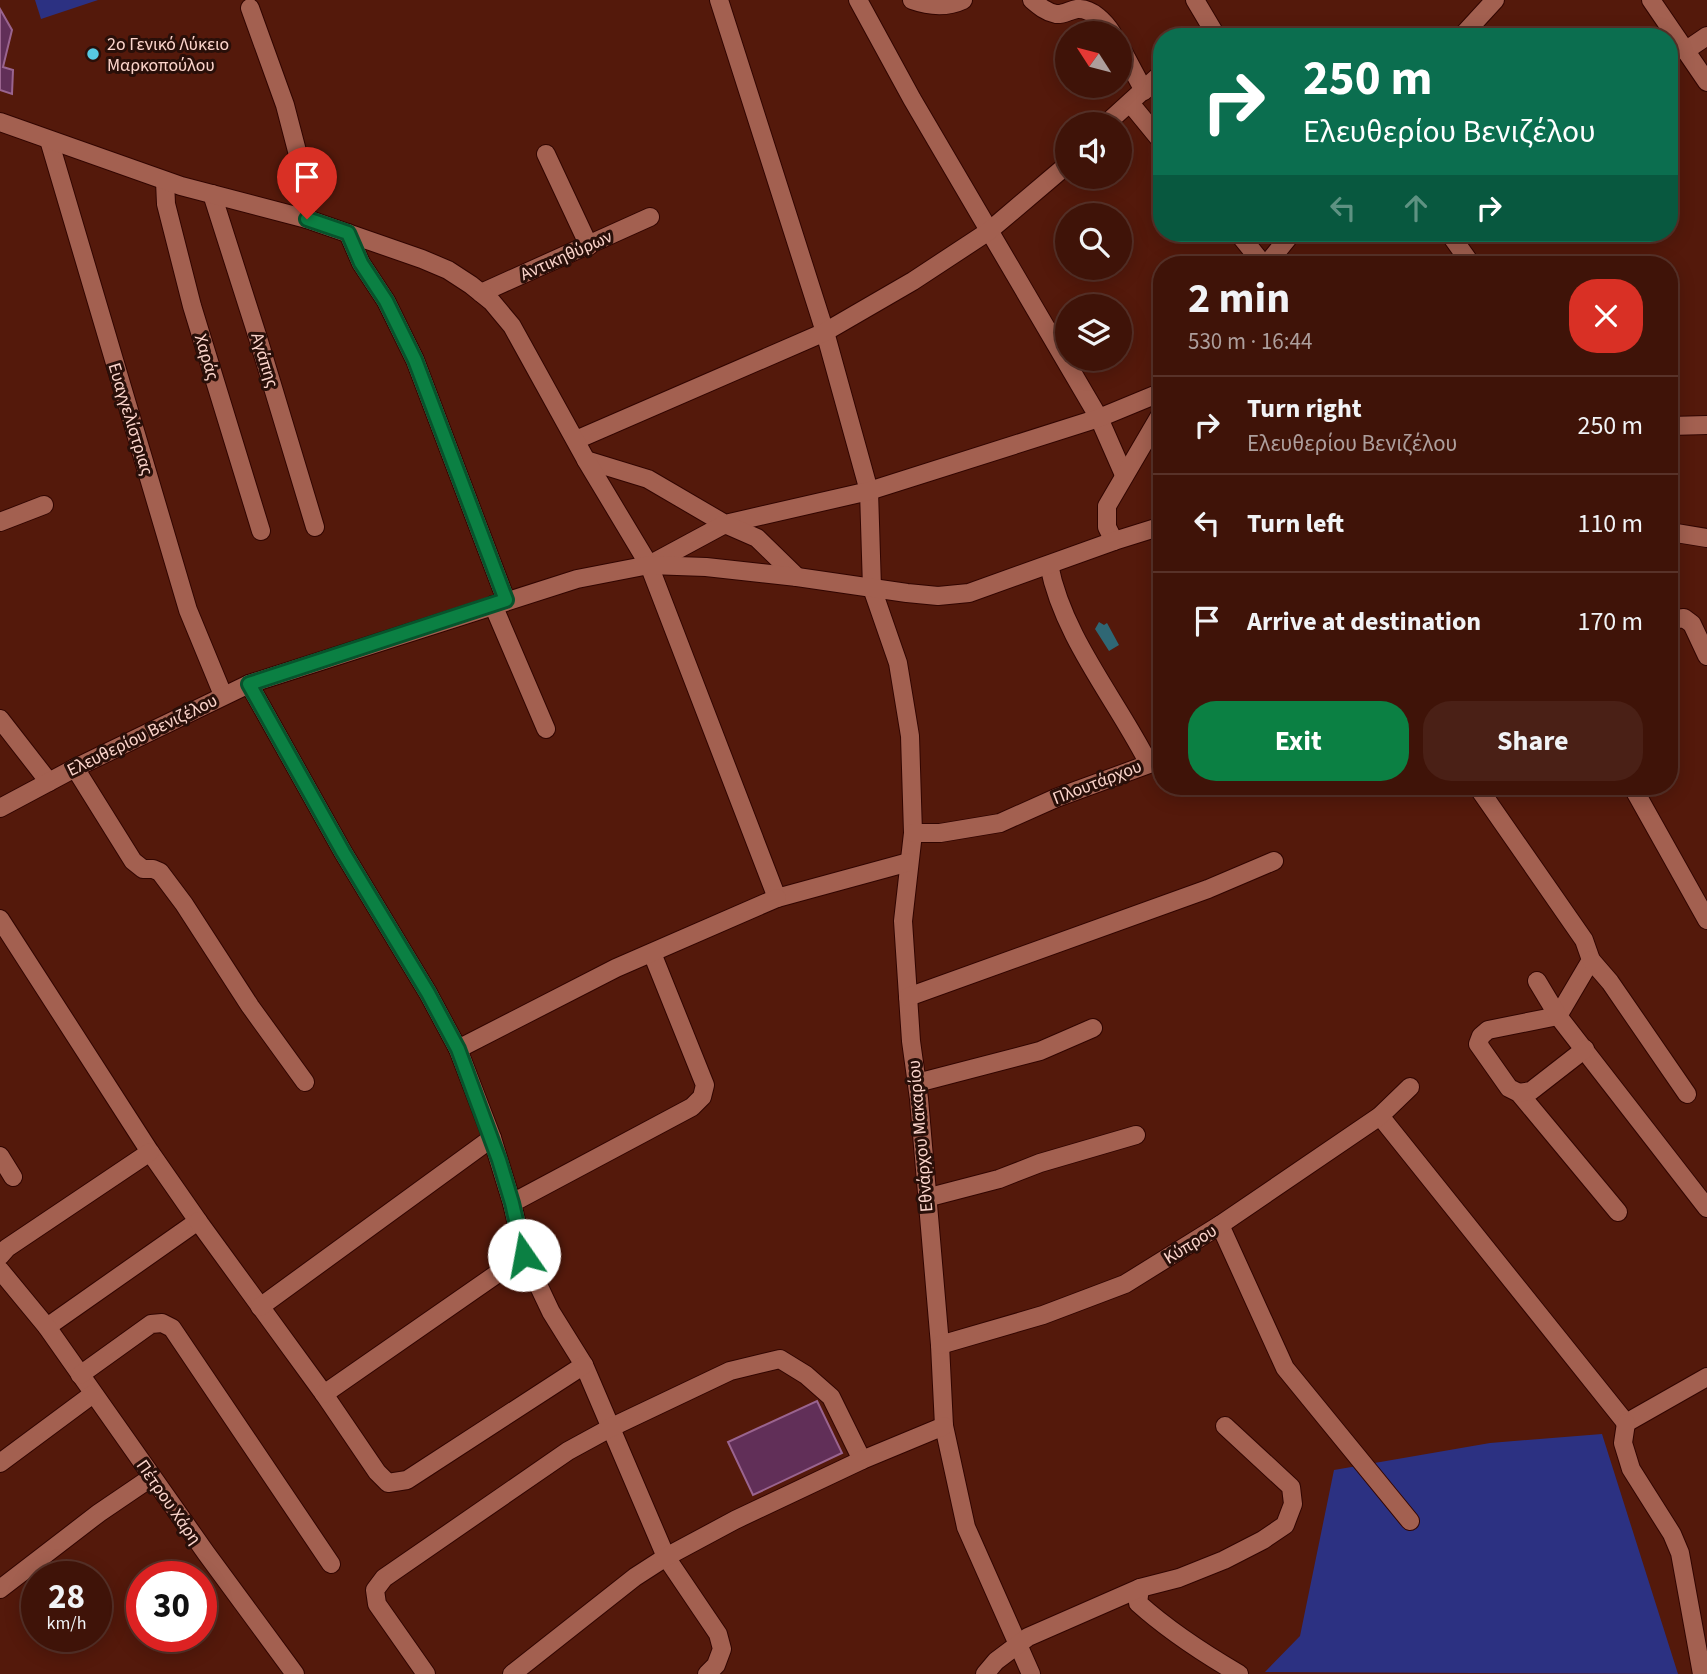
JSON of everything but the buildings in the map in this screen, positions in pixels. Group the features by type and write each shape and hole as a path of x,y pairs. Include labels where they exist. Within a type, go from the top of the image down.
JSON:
{"street":[{"name":"Εθνάρχου Μακαρίου","path":"719,0 825,332 869,491 872,587 898,663 910,736 913,833 903,921 940,1345 944,1426 967,1527 1016,1645 1031,1674"},
{"path":"858,0 912,99 1099,418 1124,474"},
{"path":"912,0 927,6 953,5 963,0"},
{"path":"1032,0 1044,10 1058,15 1077,9 1088,9 1102,21"},
{"path":"1195,0 1206,28"},
{"path":"1469,28 1494,0"},
{"path":"1651,0 1670,28"},
{"path":"250,8 285,105 297,152 307,219"},
{"path":"1685,51 1707,36"},
{"path":"1678,40 1707,82"},
{"path":"1132,68 1144,91"},
{"path":"1120,112 1153,82"},
{"path":"1130,103 1153,131"},
{"path":"0,122 165,181 307,219 348,233 448,270 492,302 512,326 586,460 649,565 777,898"},
{"name":"Ευαγγελίστριας","path":"49,140 188,610 223,695"},
{"path":"546,154 589,246"},
{"path":"576,440 825,332 912,281 989,231 1055,175"},
{"name":"Χαράς","path":"165,181 166,204 192,306 261,531"},
{"name":"Αγάπης","path":"212,194 315,527"},
{"name":"Αντικηθύρων","path":"481,293 650,217"},
{"path":"348,233 361,263 386,301 415,360 546,729"},
{"path":"1246,242 1258,256"},
{"path":"1272,256 1284,242"},
{"path":"649,565 725,524 869,491 1099,418 1153,396"},
{"path":"1678,426 1707,425"},
{"path":"1114,541 1105,517 1112,495 1153,427"},
{"path":"586,460 648,479 725,524 757,538 797,577"},
{"path":"0,522 44,505"},
{"path":"649,565 706,567 938,596 969,593 1153,529"},
{"path":"1678,533 1707,538"},
{"name":"Ελευθερίου Βενιζέλου","path":"0,808 75,768 249,684 499,602 577,579 649,565"},
{"name":"Πλουτάρχου","path":"1049,565 1052,584 1087,657 1153,756"},
{"path":"1678,619 1684,618 1692,624 1707,656"},
{"path":"249,684 458,1049 492,1138 512,1203 524,1255 551,1312 584,1365 666,1557 718,1634 722,1649 716,1665 707,1674"},
{"path":"0,719 49,782"},
{"name":"Πλουτάρχου","path":"913,833 940,833 1000,823 1056,798 1153,762"},
{"path":"75,768 133,861 143,869 160,872 305,1083"},
{"path":"1484,795 1584,940 1591,960 1610,982 1687,1094"},
{"path":"1637,795 1707,920"},
{"path":"908,997 1195,894 1274,861"},
{"path":"458,1049 616,968 777,898 909,862"},
{"path":"0,919 150,1152 377,1472 388,1483 407,1480 584,1365"},
{"path":"512,1203 692,1107 702,1097 705,1085 652,953"},
{"path":"1591,960 1558,1016 1488,1030 1481,1036 1479,1044 1509,1088 1518,1093 1619,1212"},
{"path":"1537,981 1558,1016 1707,1208"},
{"path":"917,1083 1040,1051 1093,1028"},
{"path":"1518,1093 1531,1091 1585,1049"},
{"name":"Κύπρου","path":"940,1345 1043,1315 1125,1284 1220,1225 1380,1115 1410,1087"},
{"path":"1380,1115 1626,1423 1623,1443 1631,1469 1672,1534 1680,1553 1702,1674"},
{"path":"926,1198 999,1180 1040,1163 1136,1135"},
{"path":"260,1307 492,1138"},
{"path":"0,1256 7,1248 150,1152"},
{"path":"0,1156 13,1177"},
{"path":"47,1328 198,1221"},
{"path":"1220,1225 1285,1368 1410,1521"},
{"path":"324,1394 524,1255"},
{"name":"Πέτρου Χάρη","path":"0,1270 47,1328 295,1674"},
{"path":"80,1375 151,1324 162,1323 172,1328 331,1564"},
{"path":"425,1674 377,1604 375,1590 384,1578 568,1451 612,1427 730,1371 780,1359 806,1375 831,1398 862,1460"},
{"path":"1626,1423 1707,1377"},
{"path":"0,1463 93,1394"},
{"path":"512,1674 635,1577 666,1557 735,1520 862,1460 944,1426"},
{"path":"985,1674 996,1661 1028,1637 1140,1588 1179,1578 1224,1560 1263,1540 1284,1525 1293,1504 1291,1488 1225,1426"},
{"path":"0,1588 99,1513 152,1477"},
{"path":"1140,1588 1138,1603 1197,1650 1239,1674"}],"shaded area":[{"path":"35,0 98,0 41,19"},
{"path":"1602,1434 1678,1674 1265,1672 1300,1636 1334,1470 1490,1443"}],"water":[{"path":"1099,622 1104,625 1107,623 1119,645 1109,651 1095,629"}],"place":[{"name":"2ο Γενικό Λύκειο Μαρκοπούλου","path":"93,54"}],"route":[{"path":"307,219 348,233 361,263 386,301 415,360 447,439 506,600 249,684 251,692 428,993 458,1049 492,1138 512,1203 524,1255"}]}
